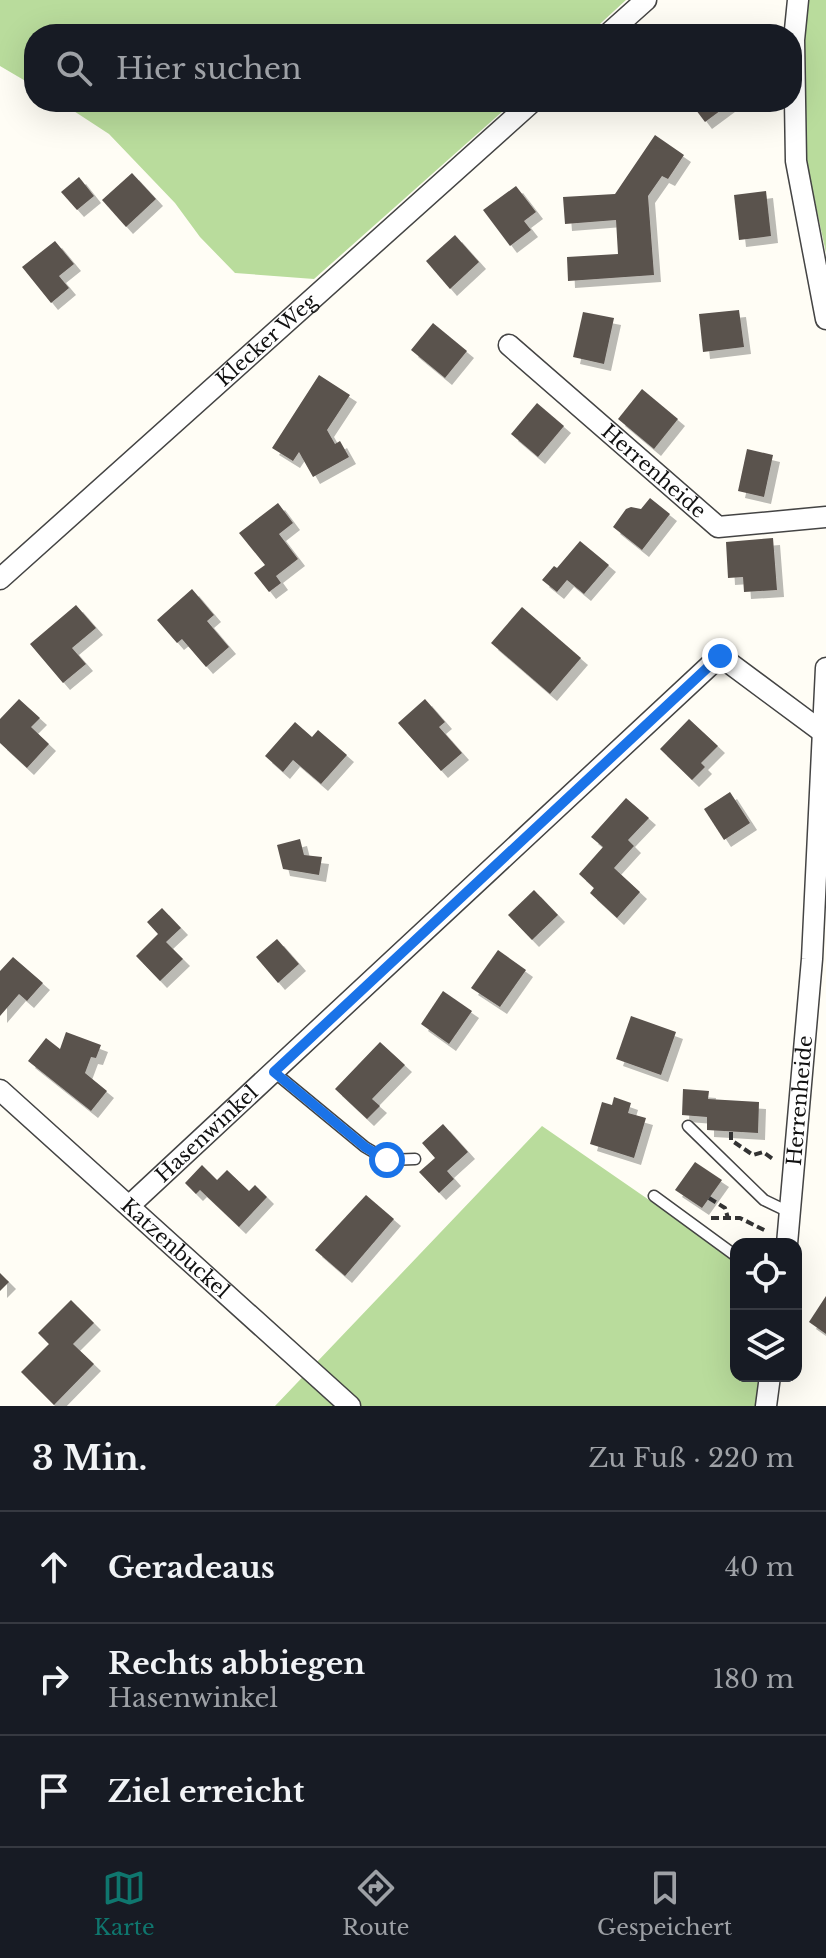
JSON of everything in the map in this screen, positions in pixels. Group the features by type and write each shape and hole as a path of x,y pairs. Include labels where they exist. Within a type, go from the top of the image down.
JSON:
{"street":[{"path":"619,24 646,0"},
{"path":"796,24 798,0"},
{"name":"Klecker Weg","path":"0,579 521,112"},
{"path":"795,112 796,161 826,319"},
{"name":"Herrenheide","path":"509,345 718,527 826,517"},
{"name":"Hasenwinkel","path":"129,1206 720,656 821,731"},
{"name":"Herrenheide","path":"787,1238 819,965 821,731 826,668"},
{"name":"Katzenbuckel","path":"0,1090 350,1406"},
{"path":"766,1406 769,1382"}],"lane":[{"path":"274,1072 365,1147 387,1160 415,1159"},
{"path":"688,1126 764,1200 791,1213"},
{"path":"654,1196 730,1252"}],"path":[{"path":"731,1132 731,1140 753,1155 757,1162"},
{"path":"753,1155 763,1152 794,1176"},
{"path":"709,1198 725,1208 728,1218"},
{"path":"701,1213 710,1218 740,1218 780,1238"}],"green space":[{"path":"0,0 626,0 600,24 24,24 24,80 0,66"},
{"path":"807,0 826,0 826,253 805,155"},
{"path":"75,112 502,112 314,279 235,273 200,237 175,203 109,134"},
{"path":"542,1126 730,1256 730,1382 769,1382 766,1406 275,1406"}],"building":[{"path":"698,112 718,112 705,122"},
{"path":"655,135 684,155 668,179 662,176 648,196 654,275 568,281 567,257 618,254 616,220 565,224 563,197 615,194"},
{"path":"132,173 156,199 126,227 102,200"},
{"path":"79,177 94,196 77,210 61,192"},
{"path":"516,186 536,212 524,221 531,230 510,246 483,210"},
{"path":"766,191 771,236 739,240 734,195"},
{"path":"455,235 479,262 450,289 426,261"},
{"path":"55,241 74,264 59,276 69,288 51,303 22,267"},
{"path":"739,310 744,347 703,352 699,314"},
{"path":"583,312 614,318 604,364 573,357"},
{"path":"433,323 467,351 445,378 411,350"},
{"path":"319,375 350,395 327,430 335,444 340,441 349,457 313,477 299,452 293,461 272,448"},
{"path":"642,389 678,419 654,449 618,419"},
{"path":"537,403 564,426 538,457 511,434"},
{"path":"747,449 773,455 764,497 738,491"},
{"path":"650,498 670,514 642,550 613,527 626,509 641,509"},
{"path":"278,503 293,523 279,534 298,559 276,576 281,583 269,592 254,573 265,565 239,533"},
{"path":"773,538 777,590 744,592 743,577 728,578 726,542"},
{"path":"580,541 609,565 584,594 567,580 557,592 542,580"},
{"path":"192,589 214,615 207,621 229,647 206,667 182,639 177,643 157,620"},
{"path":"76,605 96,628 72,648 86,664 63,683 30,644"},
{"path":"522,607 581,658 550,694 491,643"},
{"path":"19,699 40,718 31,727 49,744 27,768 0,743 0,719"},
{"path":"425,699 445,722 439,727 462,753 441,771 398,723"},
{"path":"689,719 718,746 701,763 705,767 692,780 660,749"},
{"path":"295,722 312,737 318,730 347,755 321,784 293,760 283,772 265,756"},
{"path":"730,792 750,823 724,840 704,809"},
{"path":"626,798 649,818 628,840 634,846 614,868 640,892 617,918 590,893 594,888 579,874 603,847 591,837"},
{"path":"300,839 304,855 322,857 319,875 283,869 277,845"},
{"path":"534,890 558,915 532,940 508,915"},
{"path":"162,908 181,928 166,942 183,959 160,981 136,956 158,934 147,922"},
{"path":"277,939 299,964 278,983 256,957"},
{"path":"498,950 526,970 500,1007 471,988"},
{"path":"13,957 43,983 27,1001 19,994 0,1016 0,971"},
{"path":"443,991 472,1011 449,1044 421,1024"},
{"path":"631,1016 676,1032 661,1075 616,1059"},
{"path":"66,1032 101,1045 96,1058 91,1057 85,1073 107,1091 91,1111 28,1061 46,1038 60,1049"},
{"path":"380,1042 405,1065 372,1099 380,1106 367,1119 335,1089"},
{"path":"683,1089 709,1091 708,1099 759,1102 758,1133 707,1130 707,1117 682,1115"},
{"path":"614,1097 631,1103 628,1113 646,1118 634,1158 590,1144 602,1102 612,1105"},
{"path":"443,1124 468,1152 447,1171 454,1179 439,1193 419,1172 435,1158 422,1143"},
{"path":"695,1162 722,1180 702,1208 675,1190"},
{"path":"202,1165 217,1180 227,1170 249,1191 255,1185 267,1197 239,1227 200,1190 196,1194 185,1183"},
{"path":"366,1195 394,1219 345,1276 315,1250"},
{"path":"0,1273 9,1282 0,1291"},
{"path":"826,1296 826,1334 809,1322"},
{"path":"71,1300 94,1323 73,1344 94,1364 54,1405 21,1372 49,1344 38,1333"}],"route":[{"path":"387,1160 365,1147 274,1072 720,656"}]}
